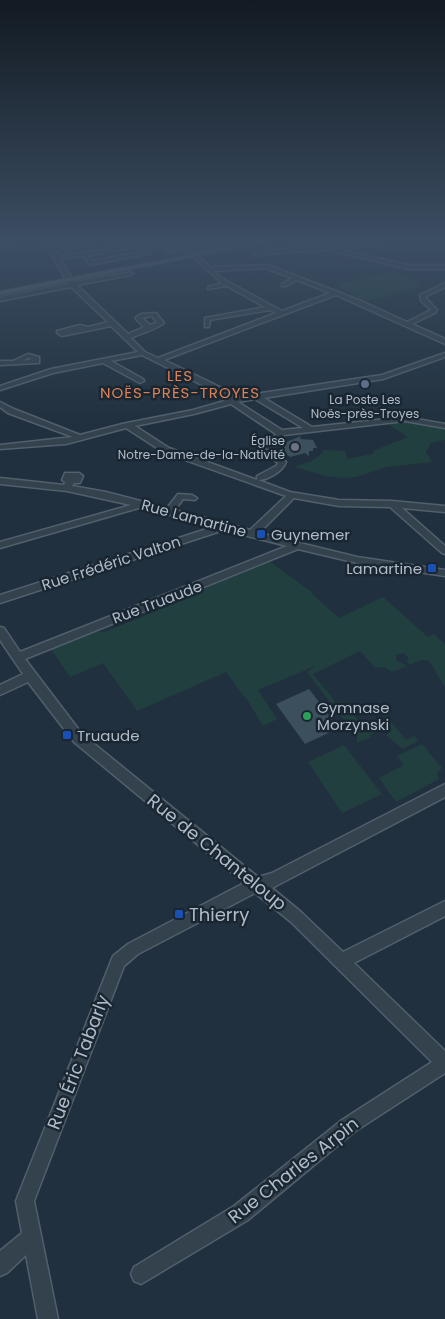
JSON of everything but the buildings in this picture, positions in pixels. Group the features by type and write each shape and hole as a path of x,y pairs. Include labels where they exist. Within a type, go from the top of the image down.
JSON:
{"street":[{"path":"20,304 23,301"},
{"path":"89,301 129,340 139,353"},
{"path":"258,301 282,314"},
{"path":"158,360 317,301"},
{"path":"353,301 445,341"},
{"path":"407,324 433,312 434,310 424,301"},
{"path":"206,326 206,319 272,308"},
{"path":"88,329 112,324"},
{"path":"129,340 149,327"},
{"path":"0,388 51,371 139,353 158,360 219,390 285,435"},
{"path":"0,447 15,444 57,443 128,425 194,412 254,396 383,377 445,355"},
{"path":"103,360 140,381"},
{"path":"0,364 15,363"},
{"path":"254,396 301,427 312,430 405,420 445,426"},
{"path":"0,404 11,411 68,432 78,438"},
{"path":"128,425 171,453 292,495 339,503 392,504 445,509"},
{"path":"260,478 280,467 282,462 271,451 272,443 301,427"},
{"name":"Rue Lamartine","path":"0,481 69,484 297,546 366,561 445,573"},
{"path":"252,534 292,495"},
{"path":"169,512 181,496 192,498"},
{"path":"0,544 142,504"},
{"path":"392,504 445,551"},
{"name":"Rue Frédéric Valton","path":"0,599 222,526"},
{"name":"Rue Truaude","path":"17,658 297,546"},
{"name":"Rue de Chanteloup","path":"0,631 30,676 78,738 296,917 445,1063"},
{"path":"0,690 30,676"},
{"name":"Rue Éric Tabarly","path":"48,1319 25,1201 118,961 133,949 257,884 274,880 445,790"},
{"path":"341,962 445,908"},
{"name":"Rue Charles Arpin","path":"140,1274 241,1213 348,1126 445,1063"},
{"path":"0,1266 31,1238"}],"green space":[{"path":"407,422 445,429 445,440 431,443 426,452 432,462 387,467 356,477 343,478 325,476 295,467 315,459 324,450 345,451 347,459 372,454 375,450 408,437 388,424"},
{"path":"269,561 313,593 339,618 383,597 428,637 434,634 445,644 445,687 429,661 422,660 410,665 407,662 408,657 403,653 396,655 396,660 407,666 392,672 384,667 375,668 360,651 313,674 335,702 343,702 363,726 378,721 382,726 382,729 370,735 371,737 357,743 357,737 307,672 315,666 258,690 277,719 263,726 245,696 226,672 137,711 103,663 70,677 50,648 94,631 105,632 175,603 176,599"},
{"path":"382,711 406,740 414,736 418,741 403,749 386,735 392,730"},
{"path":"422,744 442,768 437,773 439,779 396,802 379,778 404,765 397,756"},
{"path":"344,745 382,794 342,813 308,762"}],"place":[{"name":"La Poste Les Noës-près-Troyes","path":"365,384"},
{"name":"Église Notre-Dame-de-la-Nativité","path":"295,447"},
{"name":"Guynemer","path":"261,534"},
{"name":"Lamartine","path":"432,568"},
{"name":"Gymnase Morzynski","path":"307,716"},
{"name":"Truaude","path":"67,735"},
{"name":"Thierry","path":"179,914"}],"district":[{"name":"LES NOËS-PRÈS-TROYES","path":"180,384"}]}
